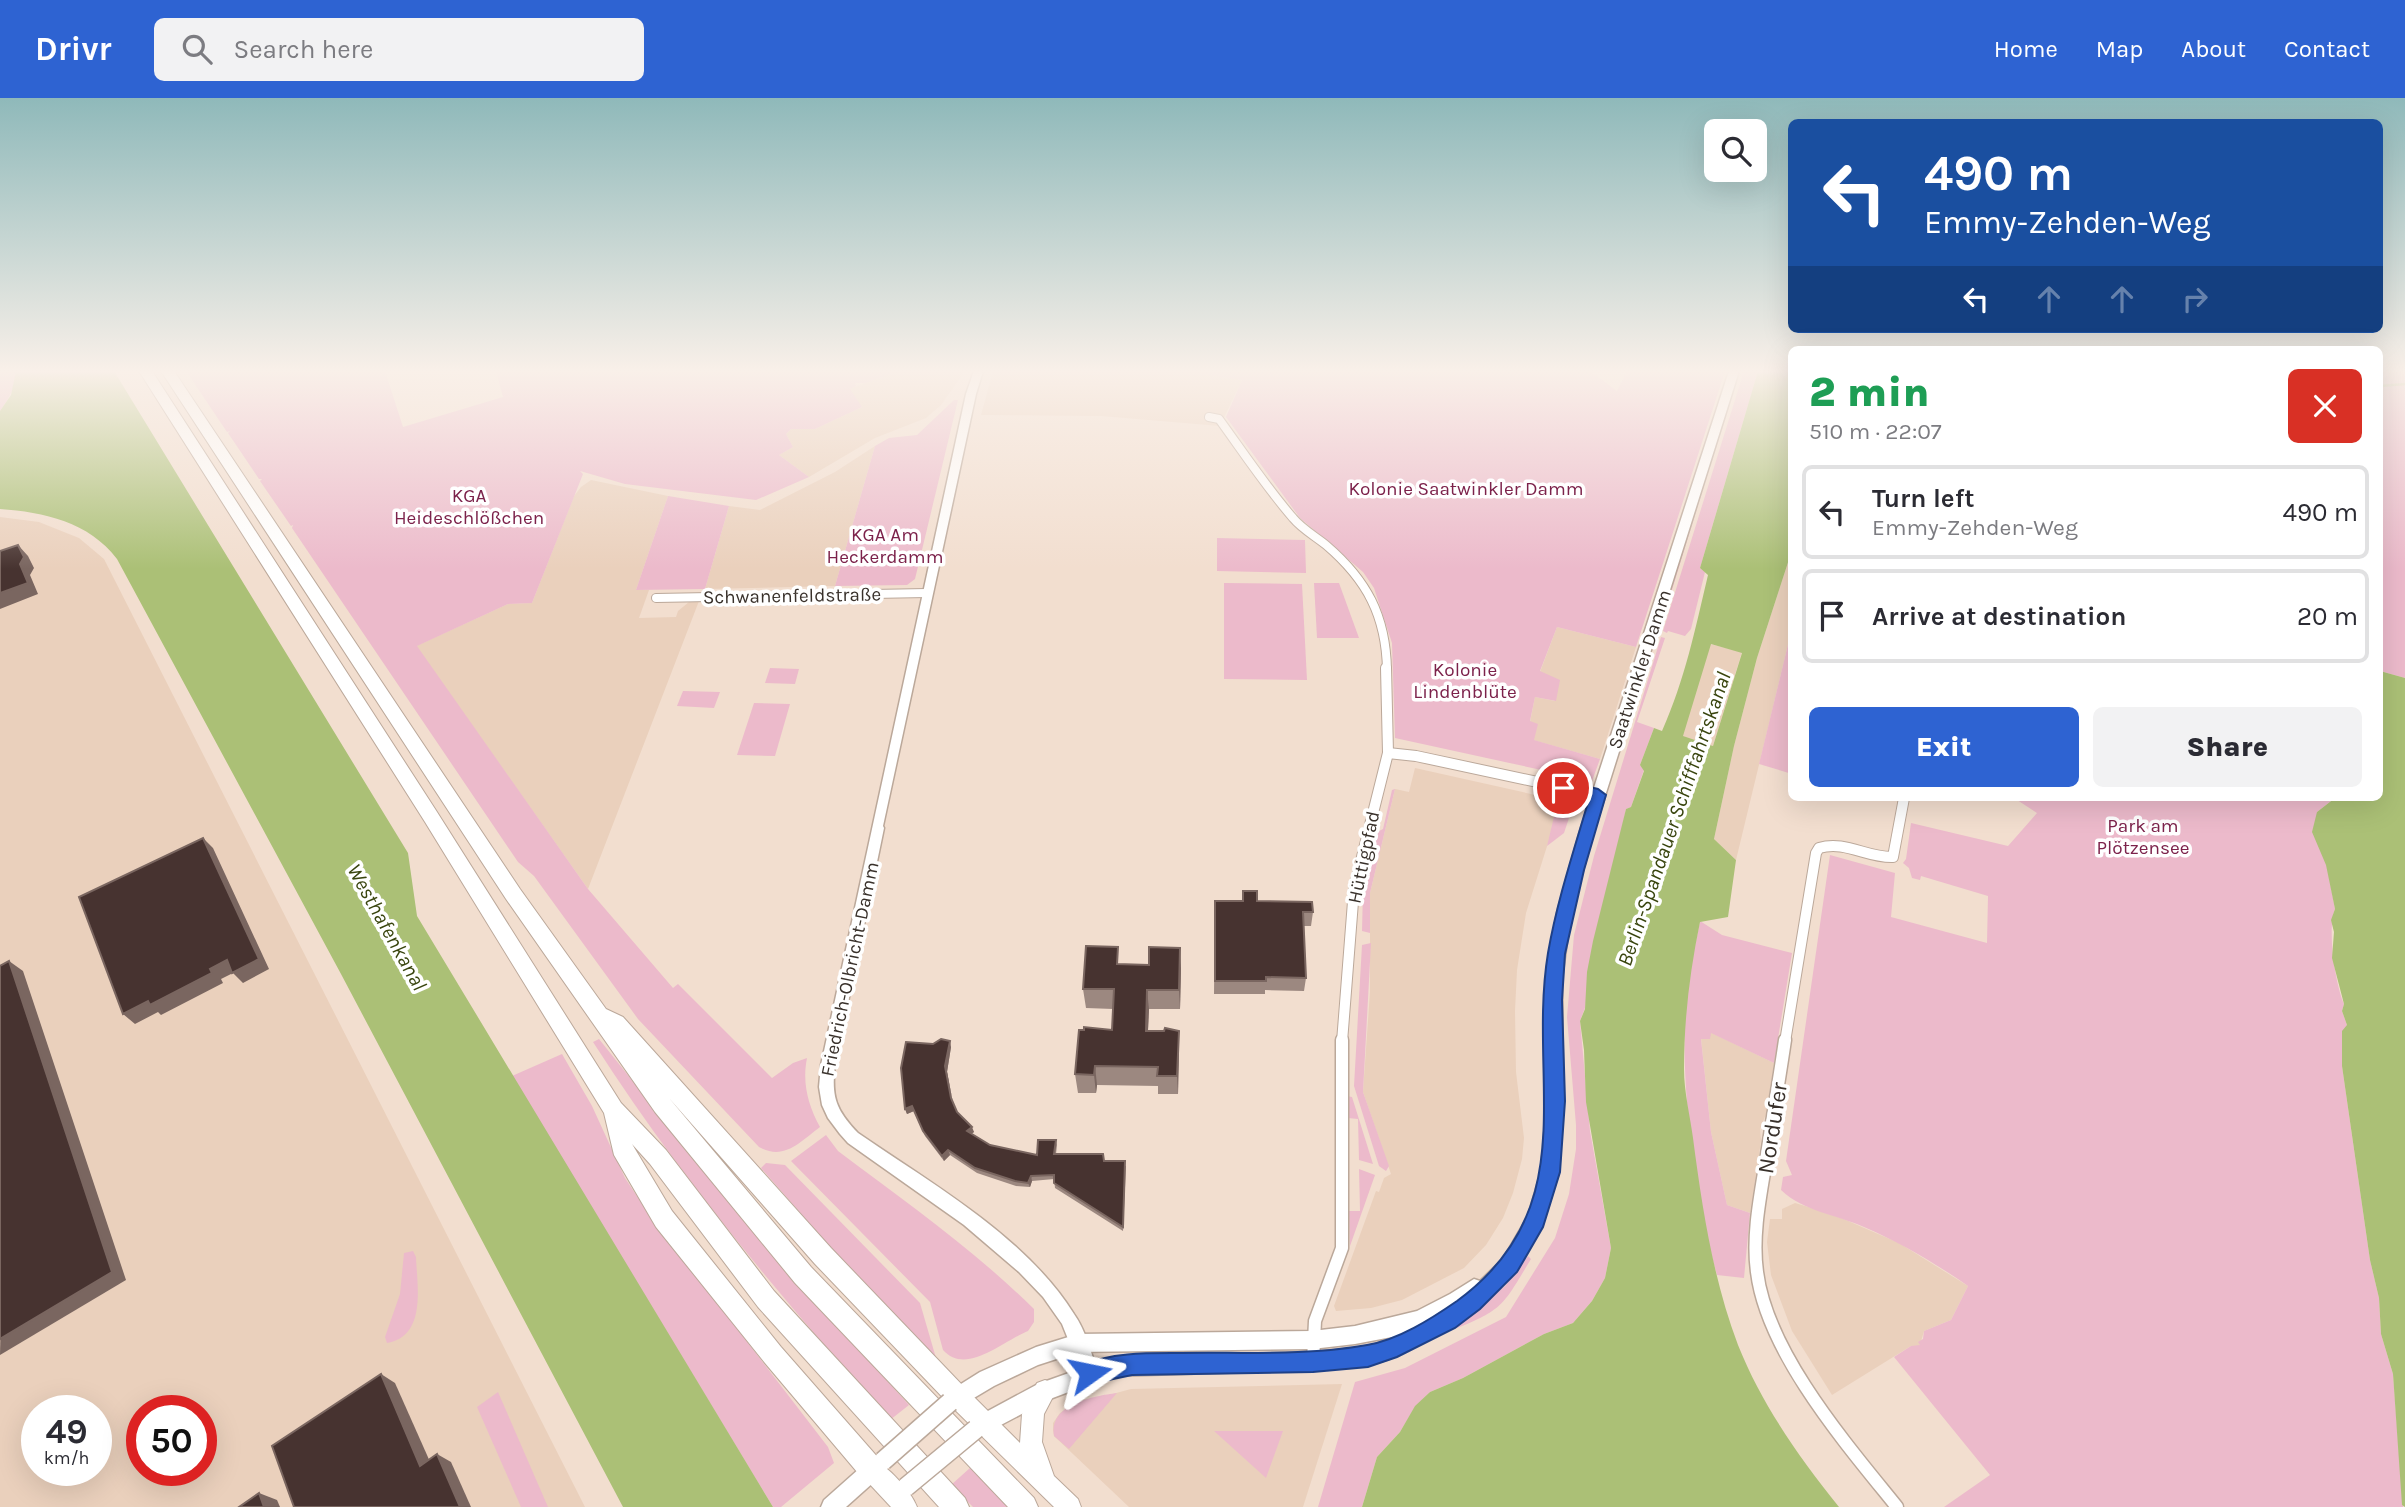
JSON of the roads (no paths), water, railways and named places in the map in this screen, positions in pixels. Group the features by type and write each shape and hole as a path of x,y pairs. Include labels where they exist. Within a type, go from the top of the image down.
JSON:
{"highway":[{"path":"187,437 431,817 614,1110 658,1157 766,1299 956,1507"},
{"path":"211,437 513,894 662,1105 803,1275 1025,1507"},
{"path":"595,1012 616,1023 954,1399"},
{"path":"614,1110 622,1149 664,1219 719,1290 878,1466"}],"main road":[{"name":"Saatwinkler Damm","path":"898,1499 980,1426 1045,1391 1090,1373 1132,1364 1313,1361 1368,1356 1390,1350 1447,1320 1473,1302 1509,1265 1536,1220 1547,1186 1553,1144 1553,1000 1557,954 1576,870 1713,437"},
{"name":"Saatwinkler Damm","path":"831,1507 954,1399 987,1379 1036,1356 1078,1343 1312,1340 1389,1329 1425,1318 1450,1306 1486,1278 1536,1220"},
{"path":"1045,1391 1033,1412 1029,1436 1030,1445 1047,1485"},
{"path":"954,1399 1070,1507"},
{"path":"878,1466 898,1499"}],"street":[{"name":"Friedrich-Olbricht-Damm","path":"962,437 824,1088 838,1123 853,1138 975,1225 1015,1259 1068,1319 1090,1373"},
{"name":"Hüttigpfad","path":"1232,437 1294,520 1343,561 1368,591 1382,623 1386,642 1388,753 1354,889 1341,1051 1342,1248 1317,1315 1312,1340 1313,1361"},
{"name":"Schwanenfeldstraße","path":"656,598 927,593"},
{"path":"1388,753 1416,756 1598,795"},
{"name":"Nordufer","path":"1897,1507 1829,1419 1778,1337 1757,1280 1755,1244 1816,853 1819,848 1830,844 1881,857 1893,857 1904,801"}],"water":[{"name":"Westhafenkanal","path":"0,437 154,437 408,853 417,916 773,1507 623,1507 341,974 117,559 93,536 64,521 33,513 0,509"},
{"name":"Berlin-Spandauer Schifffahrtskanal","path":"1739,437 1788,437 1788,562 1757,658 1714,839 1736,860 1728,917 1700,922 1688,995 1684,1078 1710,1243 1722,1295 1738,1345 1758,1389 1782,1430 1839,1507 1362,1507 1377,1457 1400,1432 1415,1406 1430,1392 1463,1378 1544,1334 1573,1323 1592,1301 1605,1278 1611,1248 1586,1102 1580,1021 1585,1009 1587,972 1626,809 1631,807 1644,771 1640,765 1654,728 1662,731 1677,692 1708,575 1700,568","holes":["1711,644 1742,653 1713,746 1683,736"]},
{"path":"2383,672 2405,678 2405,1507 2402,1505 2393,1374 2381,1334 2379,1298 2370,1260 2342,1066 2342,1031 2347,1025 2332,958 2334,932 2331,920 2335,909 2326,865 2312,832 2317,812 2331,801 2383,801"}],"park label":[{"name":"Kolonie Saatwinkler Damm","path":"1466,488"},
{"name":"KGA Heideschlößchen","path":"469,506"},
{"name":"KGA Am Heckerdamm","path":"885,545"},
{"name":"Kolonie Lindenblüte","path":"1465,680"},
{"name":"Park am Plötzensee","path":"2143,836"}]}
